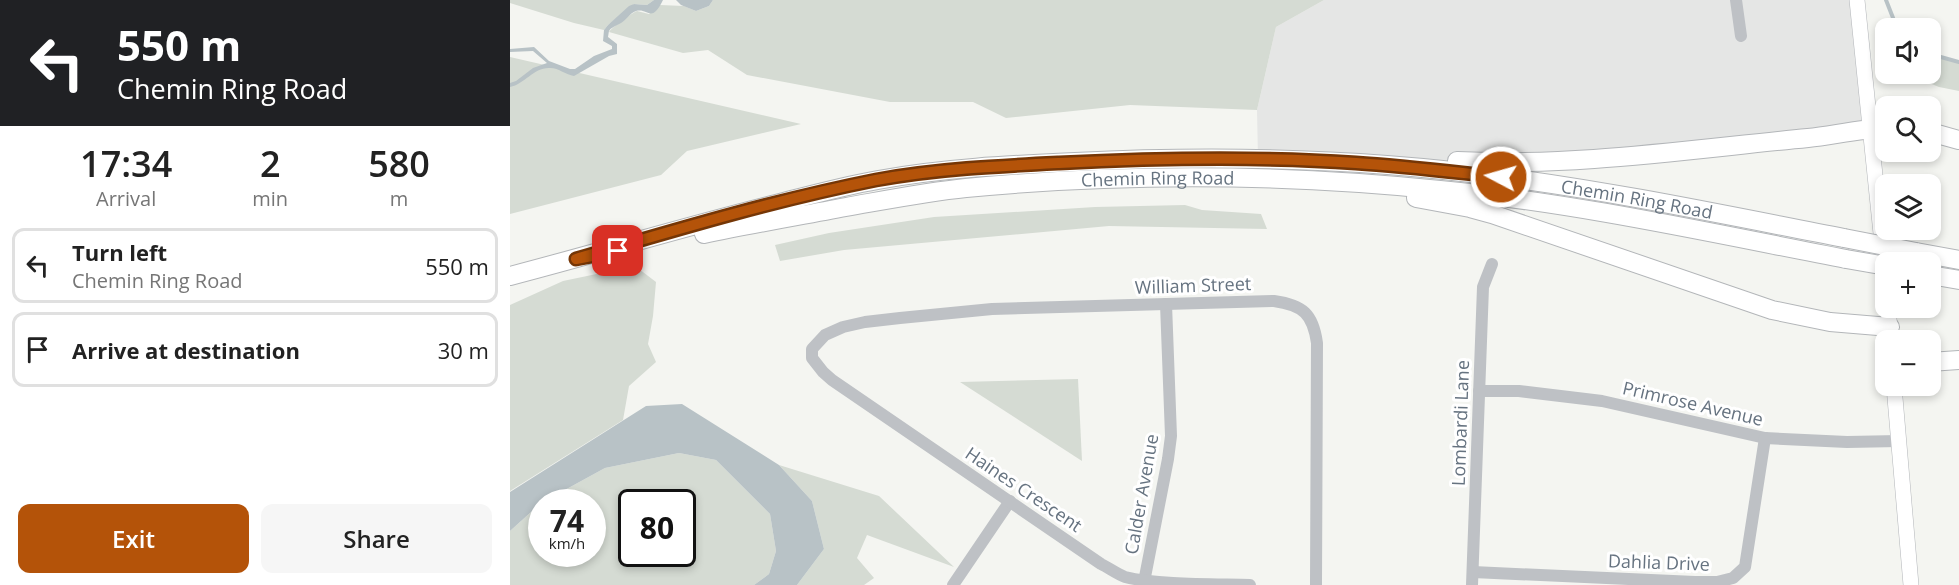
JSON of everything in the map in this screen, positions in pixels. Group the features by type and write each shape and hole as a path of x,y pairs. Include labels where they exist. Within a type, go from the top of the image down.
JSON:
{"highway":[{"path":"1258,159 1345,154 1493,163 1531,163 1839,135 1875,129"},
{"path":"1941,135 1959,140"},
{"name":"Chemin Ring Road","path":"510,276 715,219 877,180 1022,164 1128,159 1258,159 1357,163 1501,177 1609,194 1959,260"},
{"path":"1169,178 1416,198 1470,208 1544,231 1772,310 1875,331"},
{"name":"Chemin Ring Road","path":"576,259 860,205 963,189 1086,180 1169,178 1328,181 1443,190 1603,213 1875,264"},
{"path":"1941,277 1959,280"},
{"path":"1941,361 1959,360"}],"main road":[{"path":"1857,0 1875,111"},
{"path":"1880,162 1884,252"},
{"path":"1895,396 1911,585"}],"street":[{"path":"1736,0 1740,36"},
{"name":"Lombardi Lane","path":"1473,579 1483,287 1492,264"},
{"name":"William Street","path":"812,349 825,335 834,330 865,322 992,309 1274,301 1290,303 1306,312 1315,327 1317,343 1316,585"},
{"name":"Calder Avenue","path":"1144,582 1171,436 1166,304"},
{"name":"Haines Crescent","path":"812,349 812,358 823,372 1101,564 1124,576 1144,582 1250,585"},
{"name":"Primrose Avenue","path":"1479,391 1519,391 1602,401 1765,438 1847,442 1899,441"},
{"name":"Dahlia Drive","path":"1473,579 1717,582 1733,578 1745,567 1765,438"},
{"path":"953,585 1010,501"}],"shaded area":[{"path":"510,0 654,0 647,5 634,4 604,30 510,3"},
{"path":"654,0 663,0 656,11 650,13 636,11 610,30 608,37 617,44 617,54 609,56 574,76 553,68 544,68 510,87 510,83 533,68 547,63 533,51 510,52 510,49 534,47 549,61 575,69 594,56 612,49 612,46 603,41 604,30 629,6 647,5"},
{"path":"676,0 713,0 709,6 696,11 681,5"},
{"path":"713,0 1324,0 1276,27 1257,110 1130,105 1006,118 973,102 890,102 747,75 708,50 683,53 609,32 637,11 649,14 660,5 684,6 696,11 709,6"},
{"path":"1324,0 1857,0 1871,129 1456,161 1345,155 1258,159 1257,110 1276,27"},
{"path":"510,57 801,124 687,151 661,175 510,214"},
{"path":"1941,57 1959,62 1959,91 1932,84 1941,84"},
{"path":"1185,205 1202,210 1261,214 1267,229 1109,226 844,250 780,261 775,245 829,233 934,217 1095,207"},
{"path":"635,266 656,282 648,344 656,362 629,386 623,420 510,491 510,305 563,281"},
{"path":"1078,379 1082,461 960,382"},
{"path":"682,404 779,465 812,501 824,549 797,585 754,585 769,574 776,551 770,514 716,460 679,453 605,468 567,489 528,489 528,515 510,531 510,492 646,406"},
{"path":"679,453 716,460 770,514 776,551 769,574 754,585 510,585 510,531 528,515 528,567 606,567 606,489 567,489 605,468"},
{"path":"779,465 879,496 954,567 867,535 857,558 874,578 864,585 797,585 824,549 812,501"}],"waterway":[{"path":"1886,0 1893,18"},
{"path":"1941,57 1959,62"}],"route":[{"path":"618,251 576,259 704,222 877,180 1022,164 1128,159 1258,159 1357,163 1501,177"}]}
